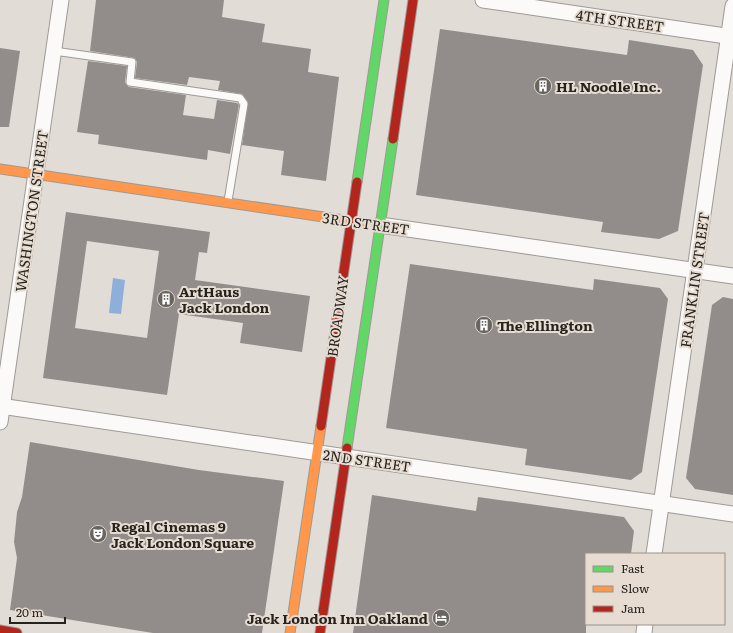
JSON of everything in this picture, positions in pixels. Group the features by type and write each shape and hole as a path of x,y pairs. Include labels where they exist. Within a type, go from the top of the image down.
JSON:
{"street":[{"name":"WASHINGTON STREET","path":"0,422 62,0"},
{"name":"BROADWAY","path":"290,633 384,0"},
{"name":"BROADWAY","path":"320,633 413,0"},
{"name":"4TH STREET","path":"483,0 731,36"},
{"name":"FRANKLIN STREET","path":"654,553 731,36 733,6"},
{"name":"3RD STREET","path":"0,169 733,276"},
{"name":"2ND STREET","path":"1,407 733,514"},
{"path":"0,630 17,633"}],"lane":[{"path":"54,51 132,62 130,82 240,98 244,104 228,203"}],"water":[{"path":"113,278 125,280 121,314 109,313"}],"building":[{"path":"96,0 224,0 222,17 265,24 262,42 311,49 308,72 339,77 326,181 281,175 284,151 242,145 248,102 242,94 218,90 220,81 189,77 187,85 135,78 137,62 135,58 90,51"},
{"path":"440,29 627,55 629,40 693,50 703,65 678,231 659,239 601,232 603,222 416,195"},
{"path":"0,48 20,51 9,127 0,127"},
{"path":"88,61 127,66 125,82 129,87 186,95 183,115 214,119 217,100 237,103 239,105 230,154 208,150 207,160 98,144 99,135 77,132"},
{"name":"ArtHaus Jack London","path":"66,212 210,232 207,253 199,252 195,280 310,296 302,352 240,343 243,323 179,314 167,395 43,378","holes":["87,241 159,251 147,338 75,328"]},
{"path":"410,264 593,290 594,279 660,288 668,299 642,472 631,480 525,465 527,449 386,428"},
{"path":"723,297 733,299 733,495 695,489 686,478 712,305"},
{"name":"Regal Cinemas 9 Jack London Square","path":"30,442 199,470 284,481 262,633 153,633 10,610 17,558 14,542 17,512 22,497"},
{"path":"372,495 476,511 478,497 624,517 634,531 631,553 585,553 586,633 353,633"}],"traffic: fast":[{"path":"357,182 384,0"},
{"path":"347,448 393,139"}],"traffic: slow":[{"path":"0,169 364,223"},
{"path":"290,633 321,426"}],"traffic: jam":[{"path":"393,139 413,0"},
{"path":"321,426 357,182"},
{"path":"320,633 347,448"},
{"path":"0,630 17,633"}],"place":[{"name":"HL Noodle Inc.","path":"543,86"},
{"name":"ArtHaus Jack London","path":"166,299"},
{"name":"The Ellington","path":"484,325"},
{"name":"Regal Cinemas 9 Jack London Square","path":"98,534"},
{"name":"Jack London Inn Oakland","path":"441,618"}]}
